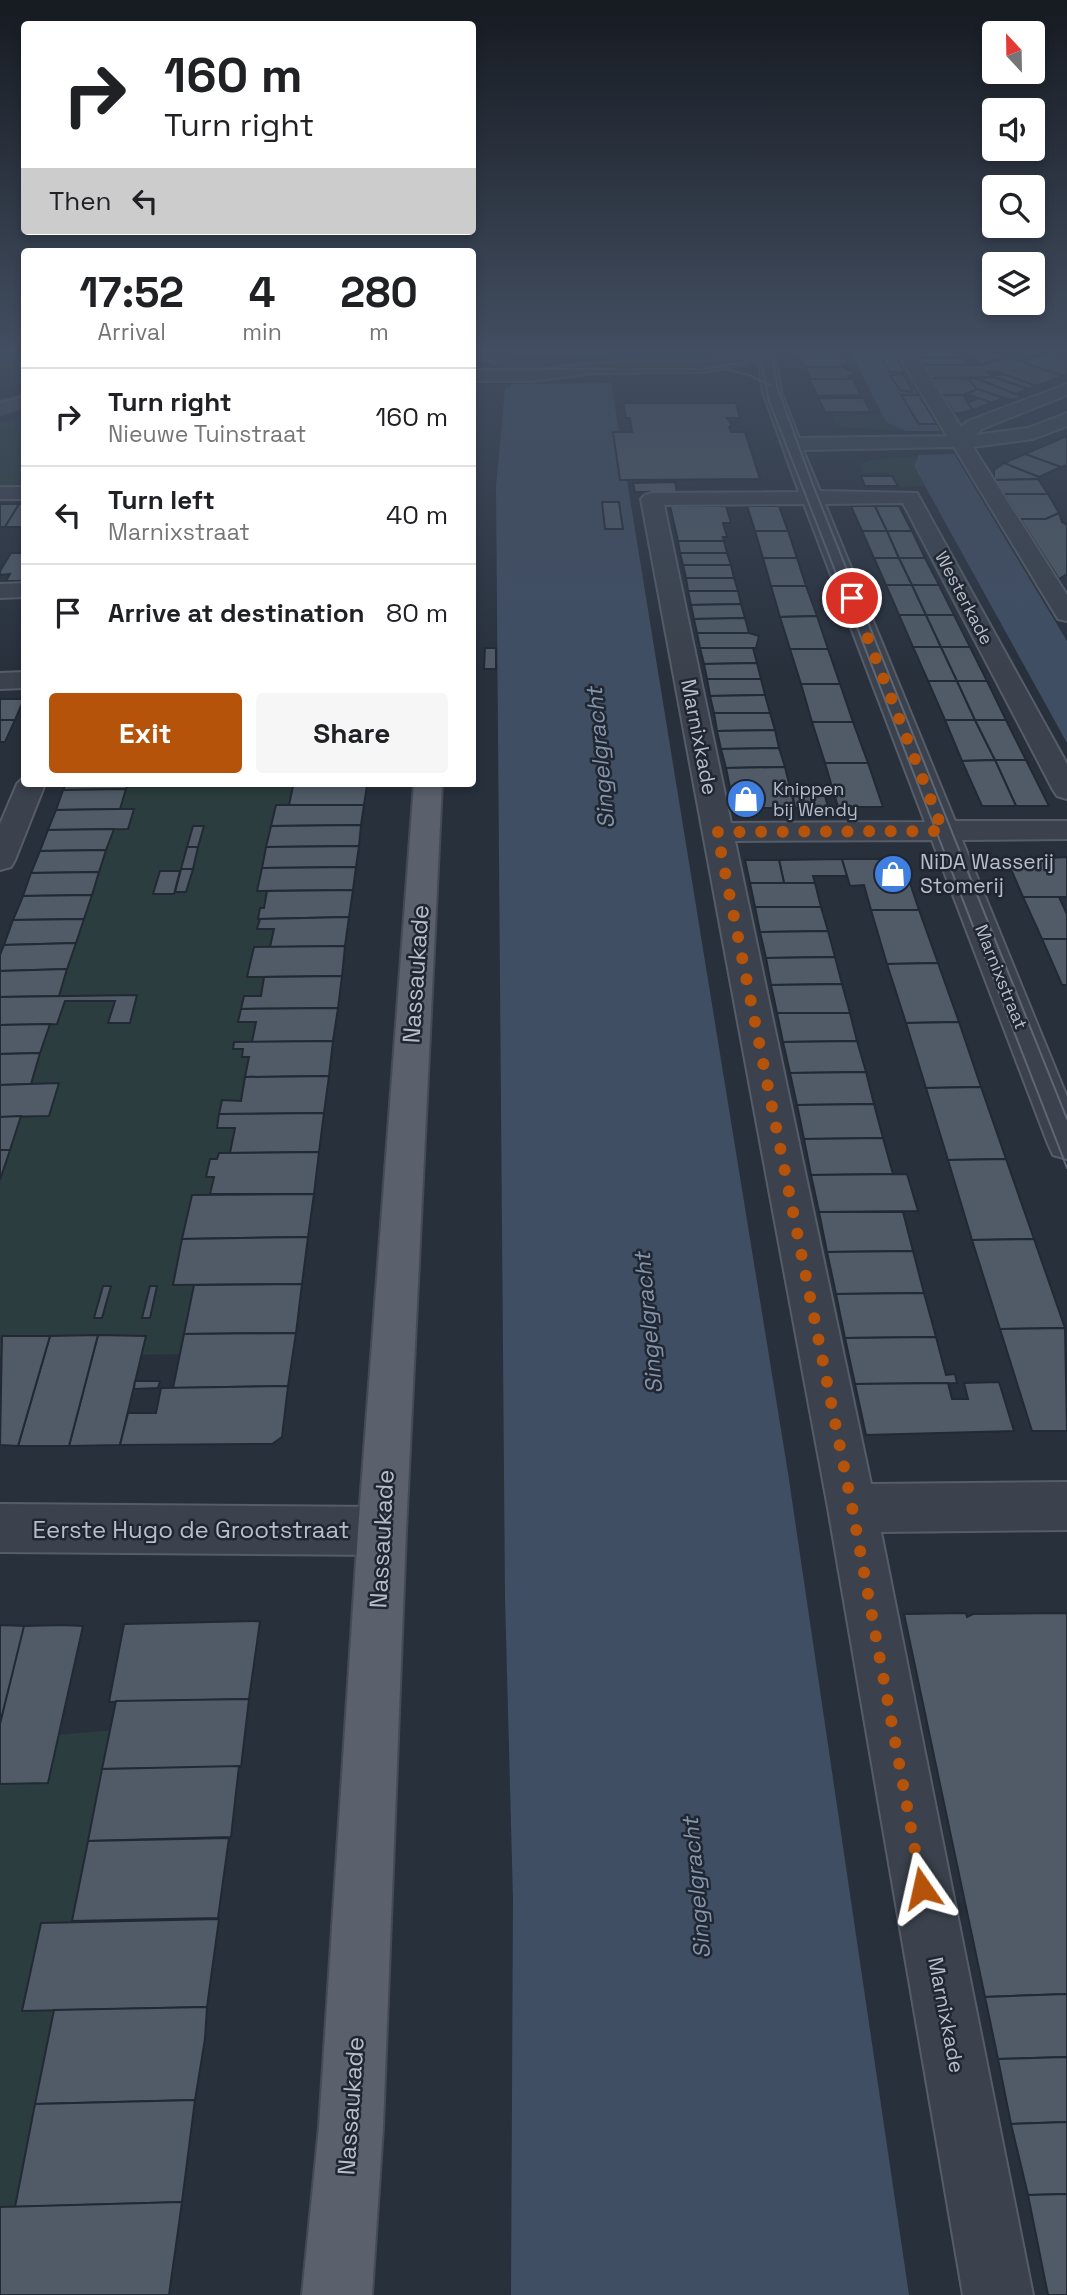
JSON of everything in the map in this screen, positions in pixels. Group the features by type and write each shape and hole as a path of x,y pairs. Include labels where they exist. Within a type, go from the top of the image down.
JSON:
{"main road":[{"name":"Nassaukade","path":"337,2295 351,2127 382,1531 428,787"}],"street":[{"name":"Marnixstraat","path":"796,458 1067,1144"},
{"path":"965,458 1067,614"},
{"path":"0,493 21,493"},
{"name":"Westerkade","path":"810,498 910,497 1067,790"},
{"name":"Marnixkade","path":"810,498 652,499 852,1507 998,2295"},
{"path":"0,590 21,590"},
{"path":"0,681 21,680"},
{"path":"0,860 30,787"},
{"path":"717,832 1067,830"},
{"path":"852,1507 1067,1506"},
{"name":"Eerste Hugo de Grootstraat","path":"0,1528 382,1531"}],"shaded area":[{"path":"0,458 21,458 21,485 0,485"},
{"path":"917,458 914,466 925,486 896,487 888,472 863,473 860,466 869,460"},
{"path":"109,787 303,787 204,1354 0,1356 0,1086"},
{"path":"126,1729 27,2295 0,2295 0,1740"}],"water":[{"name":"Singelgracht","path":"499,458 623,458 788,1473 909,2295 511,2295 513,1899 505,1597 496,487"},
{"path":"917,458 957,458 1067,641 1067,743 914,466"}],"building":[{"path":"617,458 753,458 760,479 620,480"},
{"path":"1015,458 1036,458 1061,467 1039,477 1004,463"},
{"path":"1036,458 1067,458 1067,465 1061,467"},
{"path":"1004,463 1039,477 994,480 994,470"},
{"path":"861,476 892,476 898,486 865,486"},
{"path":"1038,479 1048,494 1004,494 994,480"},
{"path":"675,482 677,492 635,492 633,483"},
{"path":"1004,494 1048,494 1059,513 1046,519 1020,519"},
{"path":"602,502 619,502 623,529 605,529"},
{"path":"0,504 20,504 5,527 0,527"},
{"path":"19,504 21,504 21,527 5,527"},
{"path":"670,506 726,506 731,523 723,523 727,537 723,537 724,541 678,541"},
{"path":"747,506 779,506 788,531 755,531"},
{"path":"851,506 875,506 887,531 862,531"},
{"path":"875,506 899,506 912,531 887,531"},
{"path":"1059,513 1062,522 1067,525 1067,574 1059,579 1020,519 1046,519"},
{"path":"755,531 788,531 797,558 763,558"},
{"path":"862,531 887,531 899,558 874,558"},
{"path":"887,531 912,531 925,558 899,558"},
{"path":"678,541 724,541 727,553 680,553"},
{"path":"11,553 21,553 21,581 6,581 10,574 0,575"},
{"path":"680,553 727,553 731,565 683,565"},
{"path":"763,558 797,558 806,586 771,586"},
{"path":"874,558 899,558 912,585 886,585"},
{"path":"899,558 925,558 939,585 912,585"},
{"path":"683,565 731,565 734,578 686,578"},
{"path":"686,578 734,578 738,591 688,591"},
{"path":"886,585 912,585 926,615 899,615"},
{"path":"912,585 939,585 954,615 926,615"},
{"path":"771,586 806,586 817,616 780,617"},
{"path":"688,591 738,591 741,604 691,605"},
{"path":"741,604 745,618 694,619 691,605"},
{"path":"899,615 926,615 941,647 913,647"},
{"path":"926,615 954,615 970,647 941,647"},
{"path":"817,616 828,649 790,649 780,617"},
{"path":"745,618 749,633 697,633 694,619"},
{"path":"697,633 749,633 759,636 756,648 700,648"},
{"path":"913,647 941,647 957,681 928,681"},
{"path":"941,647 970,647 987,681 957,681"},
{"path":"485,648 496,648 496,669 484,669"},
{"path":"700,648 753,648 757,663 704,664"},
{"path":"790,649 828,649 840,684 801,684"},
{"path":"757,663 761,679 707,679 704,664"},
{"path":"707,679 761,679 765,695 710,696"},
{"path":"928,681 957,681 975,720 945,720"},
{"path":"957,681 987,681 1006,720 975,720"},
{"path":"801,684 840,684 853,722 812,722"},
{"path":"765,695 770,713 714,713 710,696"},
{"path":"0,699 21,699 15,720 0,720"},
{"path":"714,713 770,713 775,730 717,731"},
{"path":"0,720 15,720 5,742 0,742"},
{"path":"945,720 975,720 995,760 962,761"},
{"path":"975,720 1006,720 1026,760 995,760"},
{"path":"812,722 853,722 868,763 825,763"},
{"path":"775,730 779,748 721,749 717,731"},
{"path":"779,748 785,767 726,768 721,749"},
{"path":"995,760 1026,760 1049,806 1016,806"},
{"path":"995,760 1016,806 982,806 962,761"},
{"path":"825,763 868,763 883,807 838,807"},
{"path":"785,767 795,808 734,808 726,768"},
{"path":"64,787 127,787 126,789 63,790"},
{"path":"293,787 367,787 364,805 289,805"},
{"path":"126,789 120,809 56,810 63,790"},
{"path":"793,796 825,796 828,807 795,808"},
{"path":"276,805 364,805 361,825 271,826"},
{"path":"134,809 128,829 48,830 56,810"},
{"path":"361,825 359,846 266,847 271,826"},
{"path":"193,826 204,826 198,847 187,847"},
{"path":"114,829 106,850 40,851 48,830"},
{"path":"359,846 356,867 262,868 266,847"},
{"path":"187,847 198,847 193,869 181,869"},
{"path":"106,850 99,872 31,873 40,851"},
{"path":"1067,857 1067,897 1023,897 1007,860"},
{"path":"842,859 847,876 813,876 815,883 784,883 779,860"},
{"path":"842,859 902,859 919,910 871,910 864,885 850,886"},
{"path":"745,860 779,860 784,883 750,883"},
{"path":"356,867 353,890 257,891 262,868"},
{"path":"181,869 193,869 186,892 175,892"},
{"path":"160,871 180,871 174,894 153,894"},
{"path":"99,872 92,895 23,896 31,873"},
{"path":"750,883 815,883 821,907 755,907"},
{"path":"353,890 349,917 258,919 260,908 264,908 267,891"},
{"path":"92,895 84,919 13,920 23,896"},
{"path":"1023,897 1059,897 1067,914 1067,939 1042,939"},
{"path":"755,907 821,907 828,931 760,932"},
{"path":"871,910 919,910 938,963 887,964"},
{"path":"349,917 345,946 270,947 274,929 257,929 260,919"},
{"path":"84,919 76,943 4,945 13,920"},
{"path":"828,931 835,957 766,958 760,932"},
{"path":"1042,939 1067,939 1067,985 1062,985"},
{"path":"76,943 67,969 0,971 0,955 4,945"},
{"path":"345,946 342,976 247,977 254,947"},
{"path":"835,957 842,984 771,985 766,958"},
{"path":"938,963 959,1022 906,1023 887,964"},
{"path":"67,969 59,996 0,997 0,971"},
{"path":"342,976 338,1008 241,1009 244,996 261,996 264,977"},
{"path":"842,984 850,1013 777,1013 771,985"},
{"path":"137,995 130,1023 108,1023 115,1001 65,1001 57,1024 0,1025 0,997"},
{"path":"338,1008 333,1041 252,1042 256,1022 238,1022 241,1009"},
{"path":"777,1013 850,1013 857,1041 783,1042"},
{"path":"959,1022 981,1087 926,1088 906,1023"},
{"path":"50,1024 40,1053 0,1054 0,1025"},
{"path":"333,1041 329,1076 245,1077 249,1057 242,1057 243,1049 233,1049 234,1042"},
{"path":"857,1041 866,1072 790,1073 783,1042"},
{"path":"40,1053 31,1084 0,1085 0,1054"},
{"path":"866,1072 874,1104 797,1105 790,1073"},
{"path":"329,1076 324,1113 219,1114 222,1100 241,1101 245,1077"},
{"path":"59,1083 49,1116 0,1117 0,1085"},
{"path":"981,1087 1006,1159 948,1160 926,1088"},
{"path":"874,1104 883,1138 804,1139 797,1105"},
{"path":"324,1113 319,1152 230,1153 235,1128 217,1128 219,1114"},
{"path":"21,1116 10,1150 0,1150 0,1117"},
{"path":"883,1138 893,1174 811,1175 804,1139"},
{"path":"0,1150 10,1150 0,1180"},
{"path":"319,1152 314,1194 210,1194 214,1177 206,1177 210,1159 217,1159 219,1153"},
{"path":"1006,1159 1034,1239 972,1240 948,1160"},
{"path":"907,1174 918,1211 819,1212 811,1175"},
{"path":"314,1194 308,1237 182,1239 192,1195"},
{"path":"819,1212 903,1212 913,1251 827,1252"},
{"path":"308,1237 302,1284 173,1285 182,1239"},
{"path":"1034,1239 1065,1328 1000,1329 972,1240"},
{"path":"913,1251 924,1293 836,1294 827,1252"},
{"path":"302,1284 296,1333 184,1334 194,1285"},
{"path":"103,1286 111,1286 102,1318 94,1318"},
{"path":"150,1286 157,1286 150,1318 142,1318"},
{"path":"924,1293 936,1337 845,1338 836,1294"},
{"path":"1065,1328 1067,1431 1032,1431 1000,1329"},
{"path":"296,1333 288,1386 173,1388 184,1334"},
{"path":"98,1335 146,1336 120,1445 69,1446"},
{"path":"98,1335 69,1446 18,1446 50,1336"},
{"path":"2,1336 50,1336 18,1446 0,1445"},
{"path":"936,1337 946,1375 955,1374 957,1383 855,1384 845,1338"},
{"path":"135,1381 160,1381 158,1388 134,1389"},
{"path":"999,1382 1014,1431 866,1435 855,1384 948,1383 952,1399 968,1399 964,1383"},
{"path":"288,1386 282,1437 272,1444 120,1445 128,1413 156,1413 161,1388"},
{"path":"966,1613 967,1617 973,1614 1067,1613 1067,1994 985,1997 904,1614"},
{"path":"260,1621 249,1699 109,1702 124,1624"},
{"path":"0,1625 25,1626 0,1724"},
{"path":"24,1626 83,1626 48,1783 0,1784 0,1724"},
{"path":"249,1699 241,1767 102,1769 116,1701"},
{"path":"239,1766 231,1837 88,1841 102,1769"},
{"path":"229,1838 218,1918 72,1921 88,1841"},
{"path":"219,1919 207,2007 22,2011 41,1923"},
{"path":"1067,1994 1067,2057 998,2059 985,1997"},
{"path":"207,2007 205,2039 195,2100 35,2104 54,2010"},
{"path":"1067,2057 1067,2122 1011,2124 998,2059"},
{"path":"195,2100 182,2202 15,2207 35,2104"},
{"path":"1067,2122 1067,2194 1028,2195 1011,2124"},
{"path":"1067,2194 1067,2295 1048,2295 1028,2195"},
{"path":"182,2202 169,2295 0,2295 0,2207"}],"tram line":[{"path":"791,458 1067,1168"},
{"path":"803,458 1067,1119"}],"place":[{"name":"Knippen bij Wendy","path":"746,799"},
{"name":"NiDA Wasserij Stomerij","path":"893,874"}],"route":[{"path":"852,598 943,831 717,832 852,1507 922,1888"}]}
